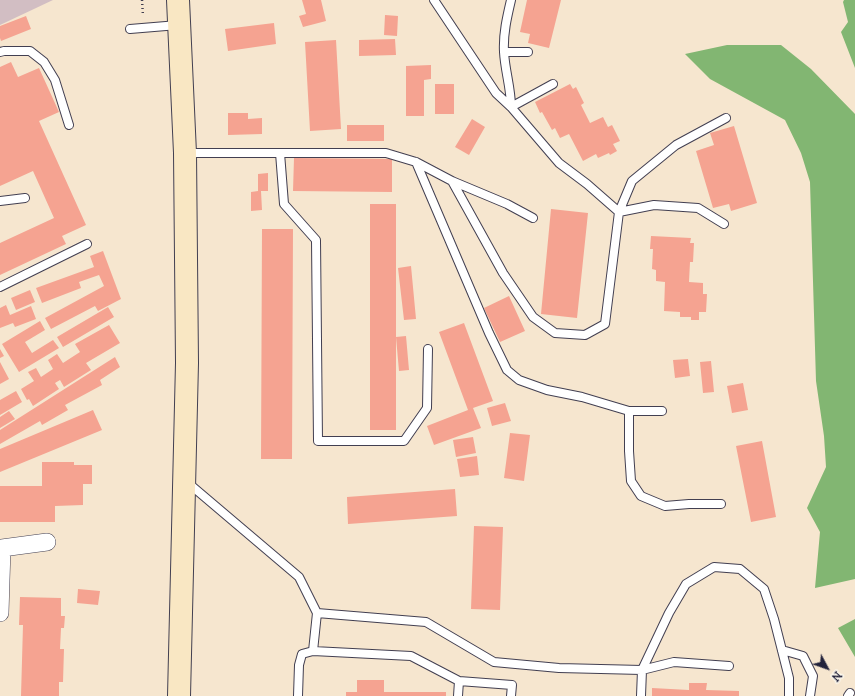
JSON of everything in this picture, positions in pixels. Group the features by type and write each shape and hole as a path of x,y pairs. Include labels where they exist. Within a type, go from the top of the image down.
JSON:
{"main road":[{"path":"176,694 187,363 186,153 178,0"}],"street":[{"path":"0,613 2,548 47,542"}],"lane":[{"path":"434,0 496,93 511,107 559,163 588,184 619,212"},
{"path":"511,0 504,28 504,52 511,92 511,107"},
{"path":"130,30 180,25"},
{"path":"0,52 30,51 44,62 54,80 69,125"},
{"path":"504,52 528,52"},
{"path":"511,107 553,84"},
{"path":"452,181 503,273 533,316 555,333 585,336 605,324 619,212 632,181 676,145 726,118"},
{"path":"186,153 386,153 416,162 452,181 507,204 533,218"},
{"path":"280,153 284,204 316,240 318,442 404,441 427,408 428,349"},
{"path":"416,162 486,326 507,370 519,380 547,390 582,397 629,411 662,411"},
{"path":"0,201 25,198"},
{"path":"619,212 654,205 698,208 724,224"},
{"path":"0,287 87,244"},
{"path":"629,411 631,481 641,496 664,506 720,504"},
{"path":"184,479 299,577 317,613 313,651"},
{"path":"640,696 642,670 669,613 686,584 714,567 740,569 764,589 789,678 789,696"},
{"path":"317,613 426,622 494,662 559,668 642,670 674,662 729,666"},
{"path":"782,650 803,656 813,676 810,696"},
{"path":"298,696 299,665 302,654 313,651 411,656 459,681 512,684 511,696"},
{"path":"458,696 459,681"}],"shaded area":[{"path":"0,0 53,0 0,25"}],"green space":[{"path":"844,0 855,0 855,68 841,32 848,22 843,2"},
{"path":"727,45 781,45 811,69 855,114 855,579 815,588 820,532 807,508 826,467 824,436 816,381 810,182 801,153 785,120 710,79 685,54"},
{"path":"855,619 855,657 838,628"}],"building":[{"path":"302,0 321,0 326,21 303,27 299,16 306,14"},
{"path":"527,0 561,0 549,48 528,43 530,34 520,32"},
{"path":"385,15 398,16 397,36 384,35"},
{"path":"26,16 31,29 1,41 0,26"},
{"path":"274,23 276,44 228,51 225,29"},
{"path":"395,39 396,55 359,56 359,40"},
{"path":"336,40 341,129 310,131 305,42"},
{"path":"11,62 18,77 39,68 59,112 39,121 86,225 62,236 66,244 0,275 0,243 54,218 33,171 0,186 0,67"},
{"path":"431,65 431,79 424,80 424,116 406,116 406,66"},
{"path":"435,84 454,84 454,114 435,114"},
{"path":"570,84 573,89 576,87 584,103 581,105 590,123 603,117 608,127 612,125 620,141 613,144 617,151 610,155 609,153 598,158 596,154 583,161 569,134 560,138 555,128 552,130 542,112 540,113 535,102"},
{"path":"228,113 248,113 248,119 262,118 262,134 228,135"},
{"path":"472,119 485,127 469,155 455,147"},
{"path":"347,125 384,125 384,141 347,141"},
{"path":"734,126 757,203 731,211 729,204 713,208 696,151 714,145 710,133"},
{"path":"294,158 392,159 392,192 293,191"},
{"path":"268,173 268,191 261,191 262,210 251,211 251,192 258,191 258,174"},
{"path":"370,204 396,204 396,430 370,430"},
{"path":"551,209 588,213 577,318 541,314"},
{"path":"262,229 293,229 292,459 261,459"},
{"path":"651,236 691,238 690,243 694,243 693,262 690,262 689,282 703,283 703,294 707,294 706,312 699,312 699,320 691,320 691,317 680,317 680,312 664,311 665,282 656,281 656,270 652,269 653,249 650,249"},
{"path":"103,251 121,299 98,311 95,306 51,329 45,318 104,286 99,275 79,282 81,288 42,303 36,288 94,267 90,256"},
{"path":"411,266 416,319 404,320 398,268"},
{"path":"30,290 35,302 16,310 11,298"},
{"path":"509,296 525,331 500,342 484,308"},
{"path":"6,305 10,315 31,306 36,319 15,327 13,323 0,328 0,308"},
{"path":"108,307 114,317 63,347 57,337"},
{"path":"40,321 45,330 25,342 32,353 53,340 59,348 19,372 2,344"},
{"path":"464,323 493,401 473,408 481,428 434,445 427,426 468,410 439,332"},
{"path":"109,325 120,343 86,363 91,370 64,387 60,380 55,383 59,389 33,406 29,399 27,400 21,389 34,381 28,372 36,368 41,377 53,369 48,360 57,354 63,363 80,352 75,344"},
{"path":"406,336 409,370 399,371 396,337"},
{"path":"0,349 4,356 0,358"},
{"path":"115,357 120,367 100,380 102,385 65,405 68,410 42,425 40,421 0,444 0,430"},
{"path":"688,359 690,376 675,378 673,360"},
{"path":"711,361 714,392 703,393 700,362"},
{"path":"0,362 9,379 0,384"},
{"path":"743,383 748,410 732,413 727,386"},
{"path":"16,391 22,402 0,415 0,400"},
{"path":"505,403 511,421 492,426 487,408"},
{"path":"93,410 102,430 0,472 0,449"},
{"path":"9,411 15,419 0,428 0,417"},
{"path":"510,433 530,435 524,481 504,478"},
{"path":"473,437 476,453 456,457 453,440"},
{"path":"762,441 776,517 751,522 736,446"},
{"path":"477,456 479,475 460,477 457,459"},
{"path":"42,462 74,462 74,465 92,465 92,484 83,484 83,505 55,506 55,522 0,522 0,486 42,486"},
{"path":"455,489 457,516 348,524 347,497"},
{"path":"474,526 503,527 500,610 471,609"},
{"path":"78,589 100,591 98,605 77,603"},
{"path":"20,597 61,598 61,616 65,616 64,628 61,628 60,649 64,649 63,682 59,682 59,696 21,696 23,625 19,625"},
{"path":"357,680 384,680 384,692 446,692 446,696 346,696 346,692 357,692"},
{"path":"689,683 707,683 706,690 739,691 739,696 652,696 652,688 689,690"}]}
